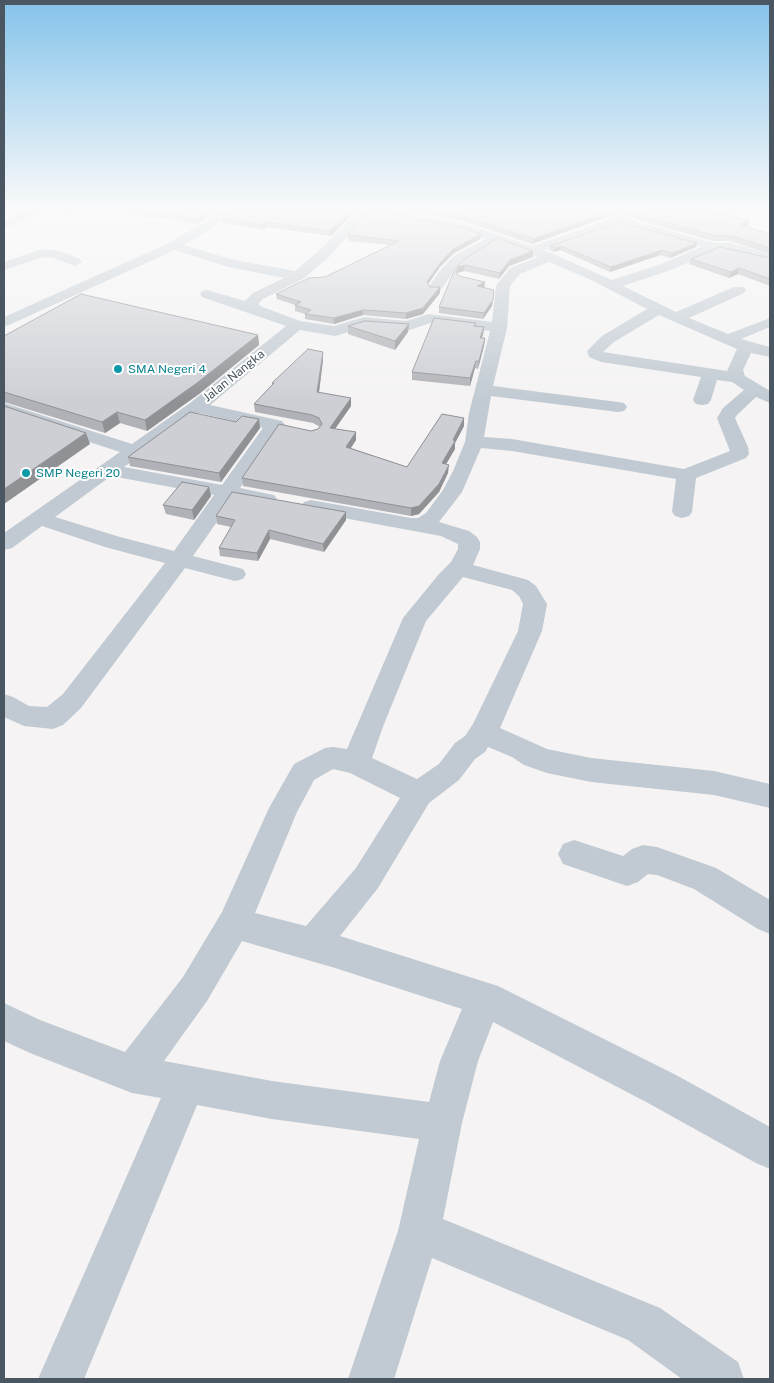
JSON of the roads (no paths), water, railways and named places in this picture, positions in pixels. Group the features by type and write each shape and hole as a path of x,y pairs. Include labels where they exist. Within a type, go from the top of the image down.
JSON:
{"street":[{"path":"4,322 112,274"},
{"path":"285,274 298,276"},
{"path":"255,309 251,304 253,300 301,274"},
{"path":"435,288 445,274"},
{"path":"418,524 427,522 433,517 452,492 463,471 474,442 478,413 499,328 496,284 511,274"},
{"path":"585,274 676,318 746,347 770,352"},
{"path":"611,285 646,274"},
{"path":"251,285 270,291"},
{"path":"676,318 739,290"},
{"path":"207,294 298,325 336,331 364,322 407,326 429,318 499,328"},
{"path":"474,442 512,445 686,475 739,454 739,447 726,418 730,412 762,394 737,378 601,358 594,353 608,339 658,310"},
{"path":"729,340 770,322"},
{"name":"Jalan Nangka","path":"4,543 196,407 298,325"},
{"path":"737,378 735,370 746,347"},
{"path":"702,400 710,374"},
{"path":"484,390 618,407"},
{"path":"4,704 24,716 53,718 72,701 180,559 228,492 283,426 196,407"},
{"path":"4,408 135,451"},
{"path":"108,470 418,524 454,534 469,542 469,549 460,568"},
{"path":"682,512 686,475"},
{"path":"38,518 113,542 235,574"},
{"path":"312,945 366,878 419,794 449,772 484,730 530,631 535,604 528,591 520,585 460,568 454,570 446,578 415,618 370,724 356,763"},
{"path":"484,730 490,736 522,749 534,757 547,761 591,770 714,783 770,796"},
{"path":"132,1074 195,989 234,923 284,808 304,772 324,760 333,758 356,763 419,794"},
{"path":"574,854 627,872 643,859 657,861 705,878 770,918"},
{"path":"234,923 312,945 485,999 662,1089 770,1149"},
{"path":"371,1379 419,1231 442,1123 459,1061 485,999"},
{"path":"4,1021 30,1035 132,1074 272,1100 442,1123"},
{"path":"61,1379 187,1084"},
{"path":"419,1231 644,1324 721,1379"}],"place":[{"name":"SMA Negeri 4","path":"118,369"},
{"name":"SMP Negeri 20","path":"26,473"}]}
